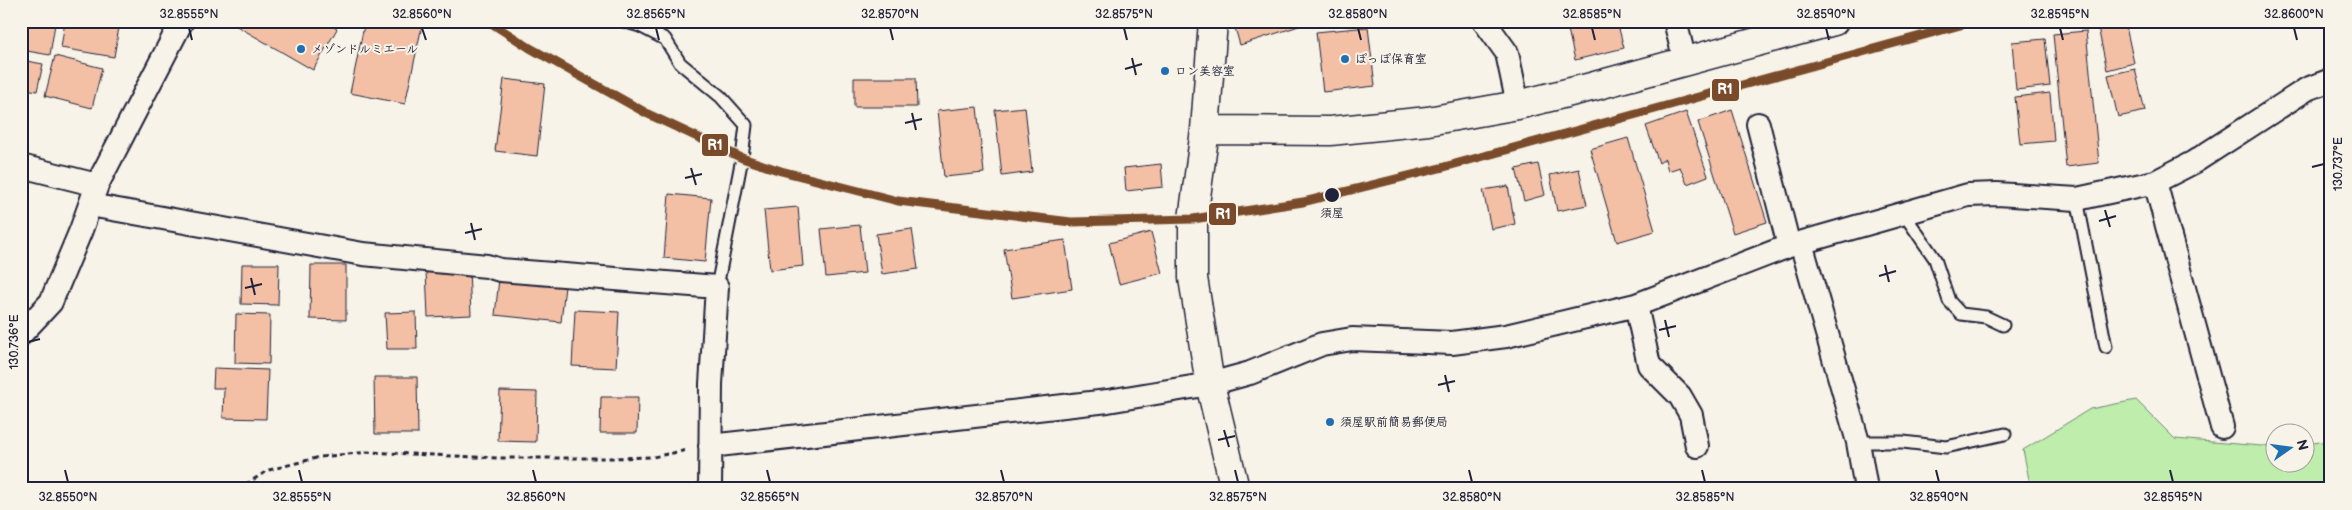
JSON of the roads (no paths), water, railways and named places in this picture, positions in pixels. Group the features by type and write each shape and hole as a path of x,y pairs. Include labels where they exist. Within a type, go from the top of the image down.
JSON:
{"street":[{"path":"21,334 51,302 94,195 182,21"},
{"path":"1213,21 1204,130 1193,219 1193,278 1210,384 1235,489"},
{"path":"1484,21 1507,53 1518,105"},
{"path":"1675,21 1685,61"},
{"path":"1204,130 1330,131 1428,121 1518,105 1834,21"},
{"path":"710,446 1098,402 1210,384 1250,373 1322,344 1352,339 1452,343 1506,336 1636,304 1795,245 1968,195 1997,194 2077,199 2155,182 2194,162 2307,89 2331,80"},
{"path":"1758,124 1858,442 1866,489"},
{"path":"21,166 94,195 363,254 487,266 500,270 717,287 711,384 710,489"},
{"path":"2155,182 2222,427"},
{"path":"1636,304 1649,365 1680,396 1691,415 1697,446"}],"lane":[{"path":"623,21 640,26 665,39 680,63 721,98 746,125 742,158 717,287"},
{"path":"2077,199 2106,347"},
{"path":"1904,214 1935,259 1949,301 1962,314 1986,317 2003,326"},
{"path":"1858,442 1903,442 1946,447 2005,434"}],"place":[{"name":"メゾンドルミエール","path":"301,49"},
{"name":"ぽっぽ保育室","path":"1345,59"},
{"name":"ロン美容室","path":"1165,71"},
{"name":"須屋","path":"1332,195"},
{"name":"須屋駅前簡易郵便局","path":"1330,422"}]}
